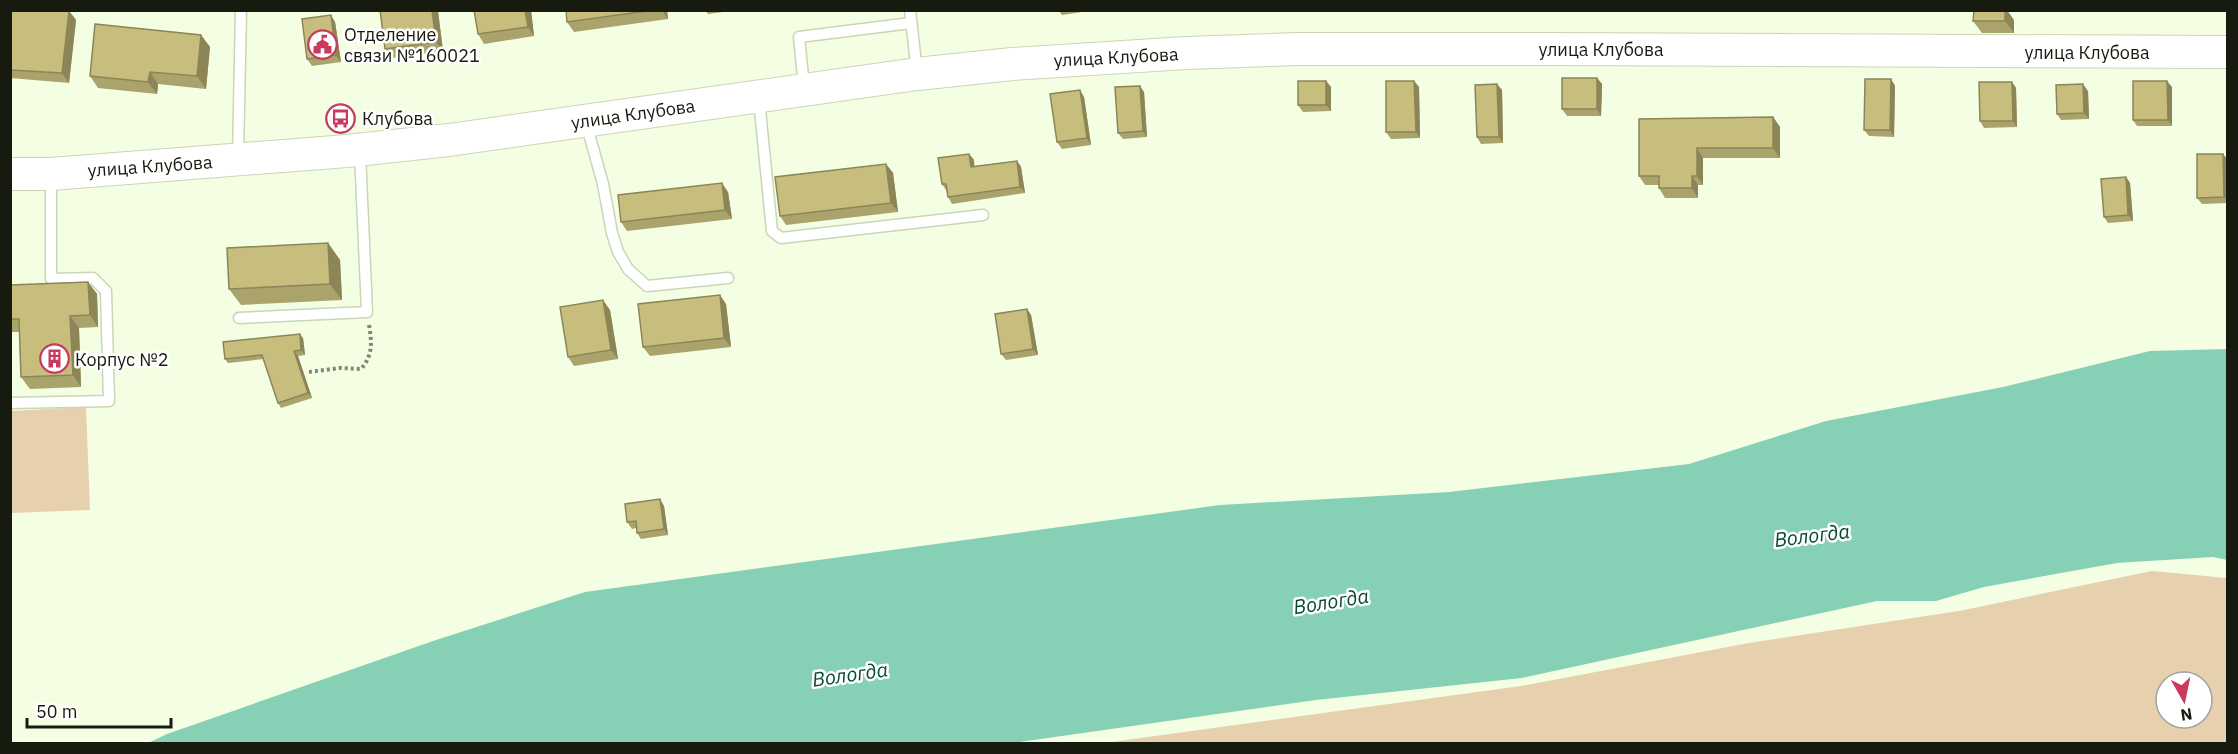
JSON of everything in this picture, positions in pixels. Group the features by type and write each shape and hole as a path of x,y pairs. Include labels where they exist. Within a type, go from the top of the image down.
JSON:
{"main road":[{"name":"улица Клубова","path":"10,174 51,174 360,150 449,140 917,74 1012,64 1186,53 1297,49 2228,52"}],"lane":[{"path":"237,160 241,10"},
{"path":"910,10 917,74"},
{"path":"804,90 799,37 911,22"},
{"path":"758,97 772,231 781,238 983,215"},
{"path":"585,120 603,183 612,233 618,252 628,269 646,286 728,278"},
{"path":"239,318 367,312 360,150"},
{"path":"10,403 109,401 106,291 93,278 51,279 51,174"}],"path":[{"path":"309,372 340,368 361,369 369,360 372,345 367,312"}],"shaded area":[{"path":"86,407 90,510 11,513 11,411"},
{"path":"2152,571 2227,578 2227,743 1104,743 1521,686 1749,643 1959,611"}],"water":[{"name":"Вологда","path":"2227,349 2227,560 2213,557 2117,563 1984,587 1936,601 1877,601 1522,678 1316,700 1013,743 148,743 167,734 436,640 585,592 1220,505 1449,492 1689,464 1826,421 2003,387 2150,351"}],"building":[{"path":"10,10 69,11 62,73 10,70"},
{"path":"380,10 432,10 436,42 385,49"},
{"path":"474,10 525,10 528,27 478,34"},
{"path":"566,10 654,10 567,22"},
{"path":"1974,10 2005,10 2005,21 1973,21"},
{"name":"Отделение связи №160021","path":"331,15 336,55 307,59 302,19"},
{"path":"95,24 201,35 197,76 150,72 148,82 90,76"},
{"path":"1562,78 1597,78 1597,109 1562,109"},
{"path":"1865,79 1891,79 1890,130 1864,130"},
{"path":"1298,81 1326,81 1326,105 1298,105"},
{"path":"1386,81 1414,81 1416,132 1386,132"},
{"path":"2133,81 2167,81 2168,120 2133,120"},
{"path":"1979,82 2012,82 2013,121 1980,121"},
{"path":"1497,84 1499,137 1477,137 1475,85"},
{"path":"2083,84 2084,113 2057,114 2056,85"},
{"path":"1140,86 1143,131 1118,133 1115,87"},
{"path":"1080,90 1087,138 1057,142 1050,94"},
{"path":"1773,117 1773,148 1697,148 1697,176 1692,176 1692,188 1659,188 1659,176 1639,176 1639,119"},
{"path":"969,154 971,167 1017,161 1020,187 948,197 946,184 942,184 938,158"},
{"path":"2197,154 2223,154 2224,197 2197,198"},
{"path":"886,164 891,203 780,216 775,177"},
{"path":"2126,177 2128,215 2104,217 2101,179"},
{"path":"722,183 725,210 621,222 618,195"},
{"path":"328,243 330,284 229,289 227,248"},
{"name":"Корпус №2","path":"88,282 90,315 70,316 73,375 21,377 19,319 10,319 10,285"},
{"path":"720,295 724,338 643,347 638,304"},
{"path":"603,300 611,350 568,357 560,307"},
{"path":"1027,309 1033,349 1001,354 995,314"},
{"path":"300,334 301,350 294,351 308,393 278,403 262,355 225,359 223,342"},
{"path":"660,499 664,529 637,533 636,521 627,522 625,504"}],"place":[{"name":"Отделение связи №160021","path":"323,44"},
{"name":"Клубова","path":"341,118"},
{"name":"Корпус №2","path":"54,359"}]}
